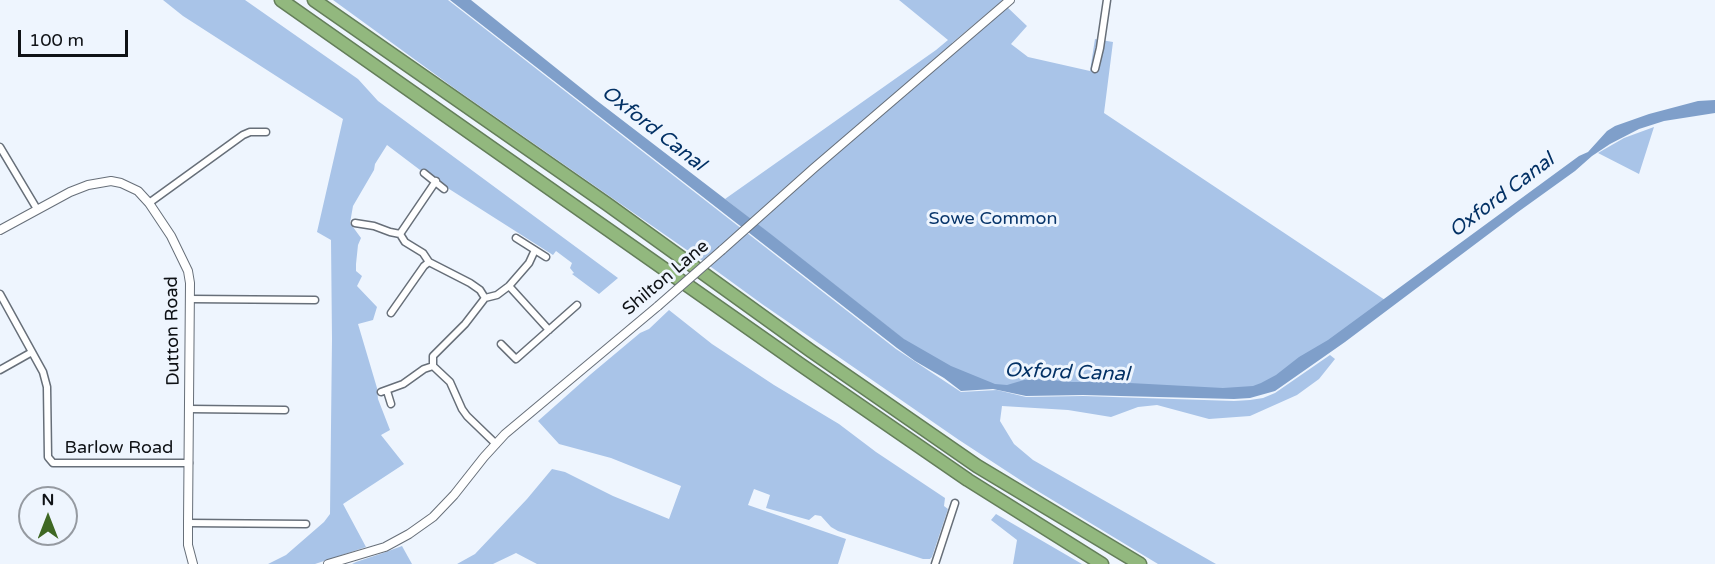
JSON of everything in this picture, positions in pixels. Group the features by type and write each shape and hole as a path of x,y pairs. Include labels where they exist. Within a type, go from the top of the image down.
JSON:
{"highway":[{"path":"281,0 958,473 1102,564"},
{"path":"314,0 977,466 1140,564"}],"street":[{"name":"Shilton Lane","path":"333,563 385,547 433,517 505,434 658,306 814,168 1010,0"},
{"path":"1095,69 1107,0"},
{"path":"149,203 243,135 250,132 266,132"},
{"path":"0,147 37,209"},
{"path":"423,173 444,189"},
{"name":"Dutton Road","path":"0,230 70,192 100,182 111,181 130,187 149,203 171,236 188,271 190,299 188,545 193,564"},
{"path":"400,234 436,181"},
{"path":"355,223 400,234 405,242 423,253 429,262 470,283 480,290 485,298"},
{"path":"516,238 546,257"},
{"path":"433,366 434,356 465,324 485,298 497,295 509,286 529,263 535,250"},
{"path":"391,313 429,262"},
{"path":"509,286 549,330"},
{"name":"Barlow Road","path":"0,294 43,372 47,387 48,457 53,463 189,463"},
{"path":"190,299 315,300"},
{"path":"501,344 516,359 578,305"},
{"path":"0,370 32,352"},
{"path":"391,404 384,392 403,384 423,369 433,366"},
{"path":"433,366 450,382 467,416 496,444"},
{"path":"189,409 285,410"},
{"path":"935,564 955,503"},
{"path":"188,523 306,524"}],"green space":[{"path":"163,0 245,0 358,79 378,101 618,278 599,294 572,274 574,273 570,268 572,263 556,251 553,255 424,173 387,145 353,206 350,223 361,238 358,245 356,271 362,276 357,286 377,307 373,320 358,324 377,388 378,399 390,430 381,435 404,464 343,504 366,547 315,564 268,564 286,555 330,514 331,240 317,232 343,119 183,16"},
{"path":"333,0 448,0 896,349 961,392 997,390 1026,397 1250,400 1275,393 1330,355 1335,359 1319,379 1297,395 1250,416 1209,419 1157,405 1138,407 1111,417 1068,410 1002,406 1000,421 1014,444 1033,460 1216,564 1158,564 1031,487 959,440 454,88"},
{"name":"Sowe Common","path":"899,0 1003,0 952,43 956,47 1005,5 1027,26 1011,44 1028,57 1090,71 1095,39 1113,42 1104,113 1388,302 1263,389 1009,389 944,371 725,199 948,40"},
{"path":"1654,127 1639,174 1598,153 1624,138"},
{"path":"669,310 712,344 839,424 945,498 944,506 948,509 932,557 923,559 838,531 821,516 815,515 809,520 766,508 770,495 754,489 748,505 846,539 838,564 537,564 516,553 493,564 457,564 475,554 552,469 565,472 613,496 669,519 681,486 611,458 559,444 538,421"},
{"path":"996,514 1082,564 1013,564 1017,540 991,520"},
{"path":"402,546 412,564 352,564 356,562"}],"shaded area":[{"path":"450,0 471,0 904,339 951,366 995,384 1007,385 1024,380 1044,379 1223,388 1253,386 1261,383 1328,340 1579,156 1588,152 1607,131 1615,126 1698,101 1715,100 1715,113 1664,121 1639,129 1610,144 1345,342 1275,391 1250,398 1234,399 1083,395 1026,396 993,389 961,391 897,348"}],"water label":[{"name":"Oxford Canal","path":"653,129"},
{"name":"Oxford Canal","path":"1502,196"},
{"name":"Oxford Canal","path":"1067,373"}]}
